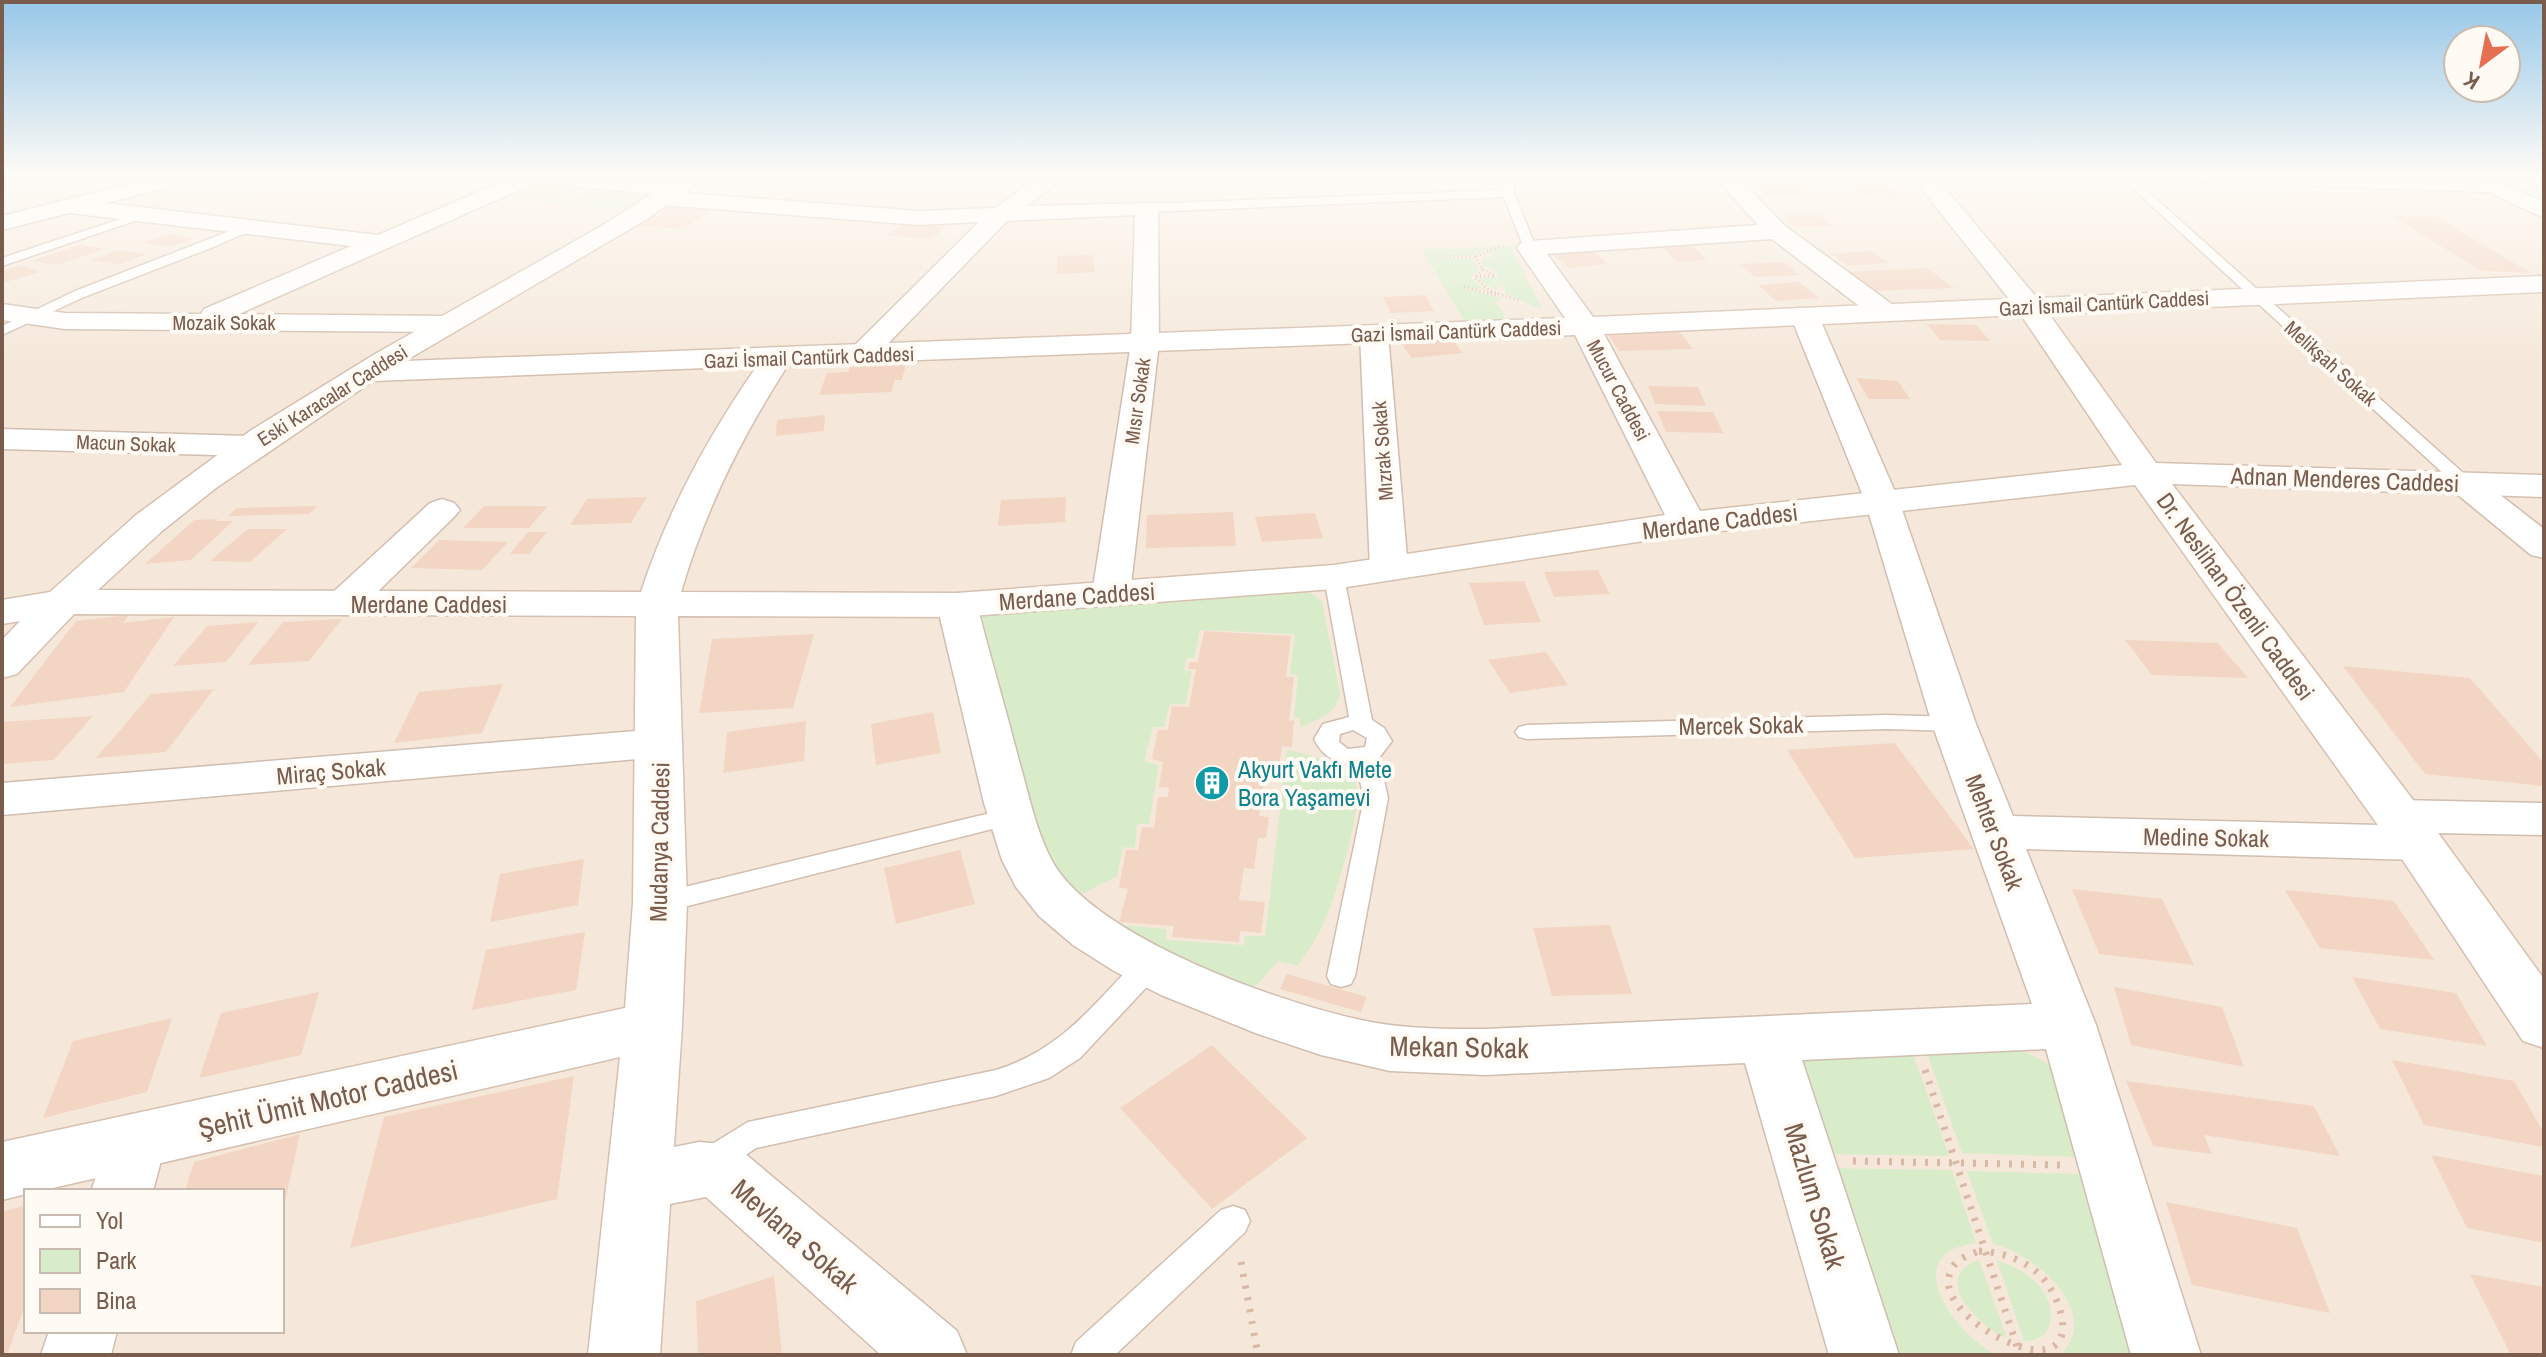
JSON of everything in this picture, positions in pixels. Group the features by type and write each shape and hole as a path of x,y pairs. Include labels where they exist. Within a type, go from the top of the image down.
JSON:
{"street":[{"path":"336,237 382,243"},
{"path":"199,322 395,237"},
{"name":"Eski Karacalar Caddesi","path":"2,665 61,602 137,533 249,446 594,237"},
{"path":"861,355 978,237"},
{"name":"Mısır Sokak","path":"1111,594 1145,343 1147,237"},
{"path":"1514,247 1673,237"},
{"path":"1785,237 1886,313"},
{"name":"Dr. Neslihan Özenli Caddesi","path":"1973,237 2030,307 2145,473 2407,829 2544,1024"},
{"name":"Mucur Caddesi","path":"1514,247 1578,326 1688,524"},
{"name":"Gazi İsmail Cantürk Caddesi","path":"368,372 1805,317 2544,284"},
{"name":"Mozaik Sokak","path":"2,312 36,318 447,324"},
{"name":"Mehter Sokak","path":"1805,317 1882,501 1954,724 2068,1025 2166,1355"},
{"name":"Mızrak Sokak","path":"1374,334 1389,569"},
{"name":"Mudanya Caddesi","path":"624,1355 653,1026 660,903 657,605 673,553 706,477 739,415 778,358"},
{"name":"Macun Sokak","path":"2,439 249,446"},
{"name":"Adnan Menderes Caddesi","path":"2145,473 2544,486"},
{"name":"Merdane Caddesi","path":"2,612 61,602 957,605 1334,577 1688,524 2145,473"},
{"name":"Melikşah Sokak","path":"2464,483 2544,547"},
{"path":"344,603 442,510"},
{"name":"Mekan Sokak","path":"957,605 1011,816 1035,877 1065,908 1102,938 1148,967 1297,1025 1359,1042 1413,1051 1485,1052 2068,1025"},
{"name":"Miraç Sokak","path":"2,799 660,743"},
{"name":"Medine Sokak","path":"1995,832 2407,829 2544,819"},
{"name":"Şehit Ümit Motor Caddesi","path":"2,1171 129,1166 653,1026"},
{"name":"Mazlum Sokak","path":"1766,1038 1864,1355"},
{"path":"639,1182 699,1169"},
{"name":"Mevlana Sokak","path":"699,1169 721,1171 932,1355"},
{"path":"76,1355 82,1333"}],"lane":[{"path":"2,262 78,237"},
{"path":"2,331 36,318 87,290 228,237"},
{"name":"Mucur Caddesi","path":"1513,237 1514,247"},
{"name":"Melikşah Sokak","path":"2192,237 2464,483"},
{"path":"1334,577 1361,724"},
{"name":"Mercek Sokak","path":"1527,732 1887,722 1954,724"},
{"path":"1361,724 1374,730 1380,741 1373,752 1366,755 1339,754 1332,750 1326,739 1336,725 1361,724"},
{"path":"1341,976 1376,798 1366,755"},
{"path":"660,903 1011,816"},
{"path":"699,1169 748,1136 996,1083 1038,1069 1069,1049 1148,967"},
{"path":"1089,1355 1233,1221"}],"path":[{"path":"1446,256 1476,257 1514,247"},
{"path":"1476,257 1483,269 1495,276 1476,276"},
{"path":"1476,276 1483,269"},
{"path":"1476,276 1477,282 1487,289 1578,326"},
{"path":"1464,287 1509,296"},
{"path":"1911,1032 2020,1353"},
{"path":"1804,1160 2110,1166"},
{"path":"1233,1221 1258,1355"},
{"path":"1987,1251 2003,1254 2028,1266 2048,1285 2061,1305 2063,1324 2057,1340 2042,1351 2020,1353 1974,1330 1956,1308 1949,1284 1953,1265 1968,1254 1987,1251"}],"shaded area":[{"path":"2,237 2544,237 2544,1355 2,1355"}],"green space":[{"path":"1510,246 1543,310 1505,293 1504,285 1497,285 1498,291 1480,281 1479,278 1498,277 1497,272 1481,264 1482,258 1495,255 1485,253"},
{"path":"1493,247 1469,256 1444,256 1472,259 1479,269 1470,278 1486,290 1461,288 1503,298 1494,304 1499,306 1506,320 1465,322 1421,249"},
{"path":"1307,591 1322,601 1340,694 1335,708 1300,728 1300,718 1294,717 1298,675 1290,674 1295,634 1200,630 1194,658 1187,658 1184,670 1192,671 1186,704 1170,704 1164,727 1153,727 1144,761 1159,765 1149,824 1137,824 1135,848 1123,847 1117,876 1074,898 1042,854 975,613"},
{"path":"1287,750 1313,756 1342,769 1354,780 1357,790 1353,827 1335,894 1321,929 1298,966 1278,961 1253,989 1110,924 1166,929 1166,940 1244,945 1245,936 1265,936"},
{"path":"2008,1049 2038,1058 2050,1067 2079,1157 1962,1153 1926,1050"},
{"path":"1912,1051 1949,1156 1819,1154 1792,1061"},
{"path":"1823,1168 1952,1170 1976,1243 1952,1250 1939,1262 1936,1277 1940,1295 1964,1330 1997,1355 1886,1355"},
{"path":"1967,1171 2085,1174 2137,1355 2061,1355 2072,1338 2074,1320 2069,1303 2044,1272 2027,1259 1993,1244"},
{"path":"1979,1260 2007,1338 1973,1313 1959,1289 1958,1278 1965,1268"},
{"path":"1997,1260 2025,1273 2045,1294 2051,1321 2043,1335 2024,1341"}],"building":[{"path":"159,237 194,239 169,247 143,243"},
{"path":"2427,237 2471,237 2531,273 2481,271"},
{"path":"80,245 105,249 57,265 31,261"},
{"path":"1692,245 1707,260 1677,262 1662,247"},
{"path":"119,250 147,254 117,265 90,260"},
{"path":"1592,251 1608,264 1569,268 1553,255"},
{"path":"1871,251 1888,263 1848,266 1831,254"},
{"path":"1093,255 1095,272 1057,274 1057,256"},
{"path":"1784,262 1799,275 1755,277 1740,264"},
{"path":"22,265 40,272 2,283 2,271"},
{"path":"1927,268 1954,288 1872,291 1848,272"},
{"path":"1799,282 1819,298 1776,301 1758,285"},
{"path":"1425,295 1434,311 1391,313 1383,297"},
{"path":"1927,324 1976,325 1990,341 1940,340"},
{"path":"1679,331 1693,349 1619,351 1607,333"},
{"path":"1451,338 1463,353 1412,358 1401,343"},
{"path":"906,364 902,380 895,380 891,392 819,395 827,373 848,372 850,367"},
{"path":"1856,378 1898,381 1910,399 1869,399"},
{"path":"1648,386 1698,387 1706,406 1655,404"},
{"path":"1657,411 1713,412 1723,433 1666,432"},
{"path":"825,415 824,431 776,436 777,420"},
{"path":"647,497 631,523 570,525 587,499"},
{"path":"1066,497 1065,522 998,526 1001,500"},
{"path":"317,506 309,514 228,516 237,508"},
{"path":"484,506 548,506 529,528 463,528"},
{"path":"1233,512 1236,546 1146,548 1147,515"},
{"path":"1315,513 1323,538 1262,542 1255,517"},
{"path":"218,519 216,521 233,521 191,560 145,564 194,520"},
{"path":"248,529 287,529 250,562 210,561"},
{"path":"528,532 547,532 529,554 510,554"},
{"path":"439,540 508,542 482,570 411,568"},
{"path":"1598,570 1610,594 1554,597 1544,572"},
{"path":"1524,581 1541,622 1484,625 1469,583"},
{"path":"129,615 123,623 174,617 124,692 10,707 76,621"},
{"path":"342,619 309,661 248,665 283,622"},
{"path":"258,622 226,662 173,666 207,626"},
{"name":"Akyurt Vakfı Mete Bora Yaşamevi","path":"1204,631 1291,636 1286,677 1294,677 1289,721 1294,720 1292,747 1282,746 1278,778 1264,777 1259,816 1269,817 1266,838 1258,838 1254,869 1244,868 1239,900 1265,902 1261,933 1240,931 1239,942 1172,937 1174,926 1119,922 1128,889 1119,887 1126,850 1138,850 1142,827 1154,828 1158,797 1168,797 1169,788 1159,787 1163,762 1152,759 1158,730 1168,730 1172,706 1189,707 1196,669 1188,669 1190,662 1198,662"},
{"path":"814,634 793,708 699,713 712,639"},
{"path":"2125,640 2218,643 2248,678 2152,675"},
{"path":"1546,652 1568,685 1510,693 1488,660"},
{"path":"2343,666 2470,678 2544,763 2544,786 2425,774"},
{"path":"503,684 482,733 394,743 419,692"},
{"path":"214,689 166,752 96,758 151,694"},
{"path":"933,712 941,753 876,765 871,724"},
{"path":"93,716 54,760 2,764 2,722"},
{"path":"806,721 804,761 723,773 727,732"},
{"path":"1895,743 1974,849 1855,858 1787,750"},
{"path":"960,850 975,904 896,924 884,868"},
{"path":"584,859 578,905 490,922 500,874"},
{"path":"2072,889 2162,899 2194,965 2099,954"},
{"path":"2285,890 2394,901 2434,960 2320,948"},
{"path":"1610,925 1632,994 1552,996 1533,928"},
{"path":"585,932 576,990 472,1010 486,950"},
{"path":"1287,974 1367,997 1361,1012 1280,989"},
{"path":"2352,977 2456,993 2487,1046 2380,1029"},
{"path":"2114,987 2222,1007 2244,1067 2131,1045"},
{"path":"319,992 301,1055 199,1078 221,1013"},
{"path":"172,1018 147,1092 43,1118 73,1041"},
{"path":"1212,1045 1307,1138 1212,1209 1120,1108"},
{"path":"2392,1060 2514,1081 2544,1133 2544,1147 2424,1125"},
{"path":"574,1076 557,1199 350,1248 384,1117"},
{"path":"2126,1081 2314,1106 2340,1156 2204,1135 2212,1154 2153,1146"},
{"path":"300,1134 284,1206 284,1189 186,1189 194,1162"},
{"path":"2431,1155 2544,1176 2544,1243 2467,1228"},
{"path":"2166,1202 2297,1228 2330,1313 2192,1285"},
{"path":"24,1206 24,1308 7,1355 2,1355 2,1212"},
{"path":"2470,1274 2544,1287 2544,1355 2511,1355"},
{"path":"774,1276 782,1355 698,1355 696,1301"}],"place":[{"name":"Akyurt Vakfı Mete Bora Yaşamevi","path":"1212,783"}]}
